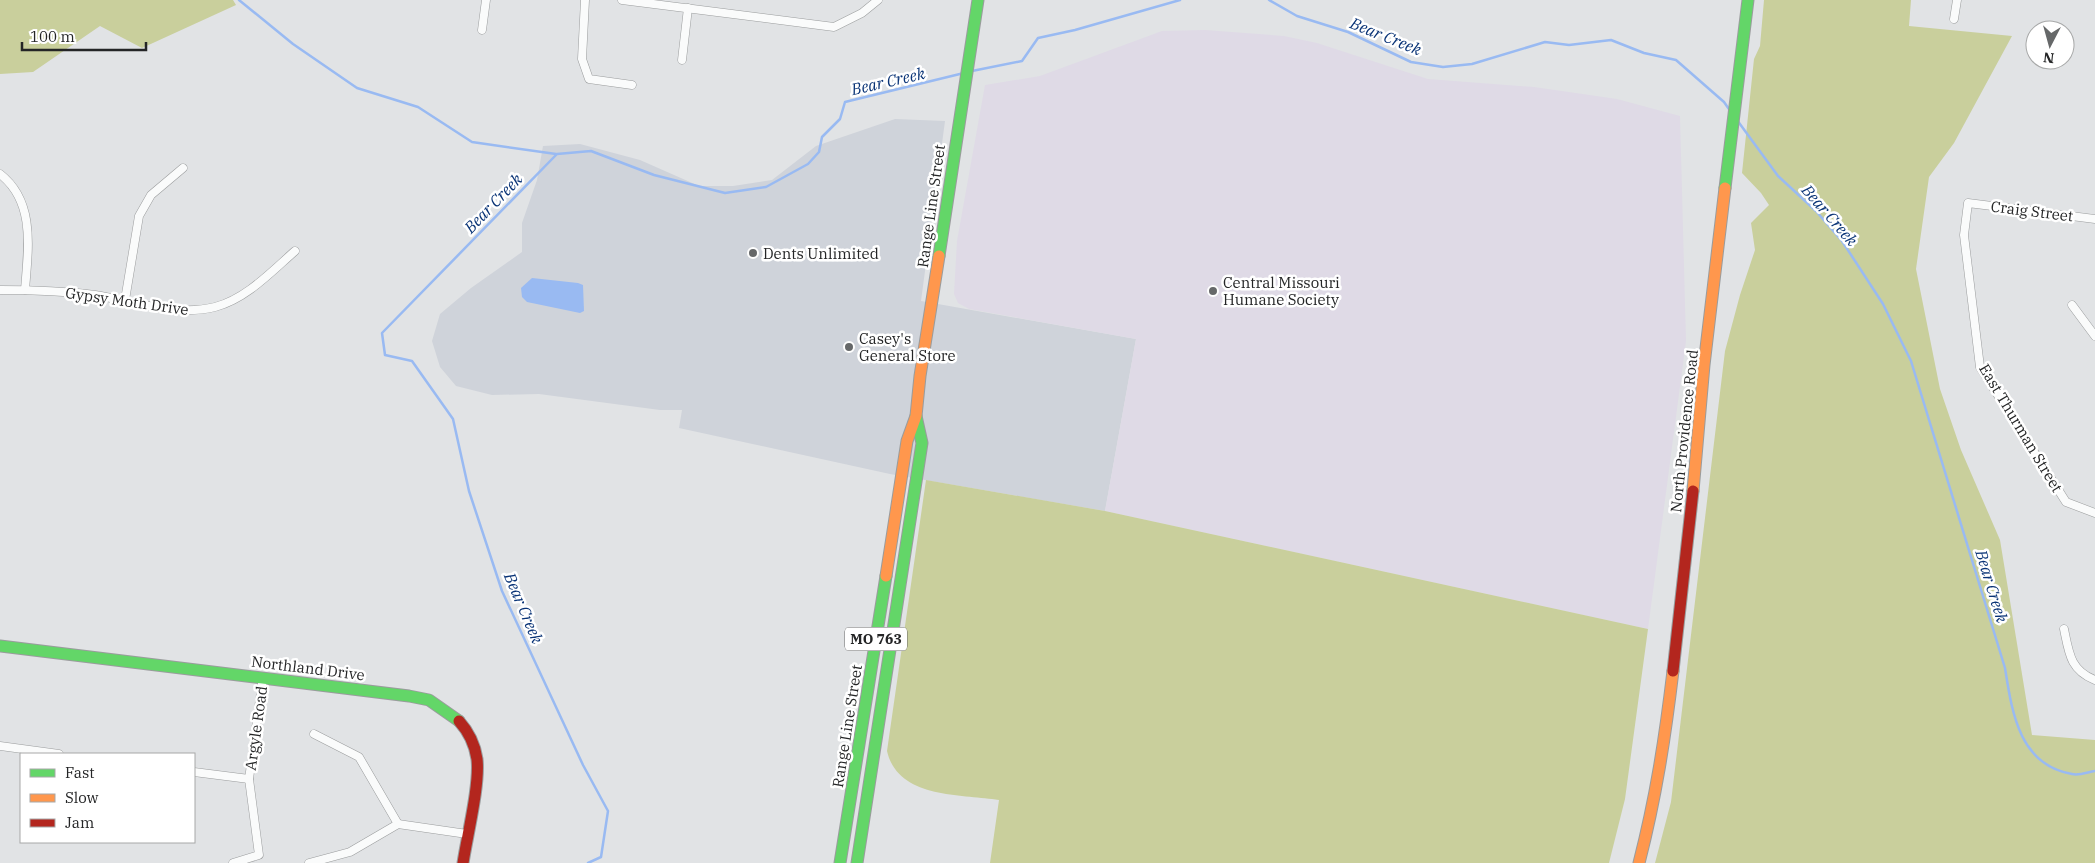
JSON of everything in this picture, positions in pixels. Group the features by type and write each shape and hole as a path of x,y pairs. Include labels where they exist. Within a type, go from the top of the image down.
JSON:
{"main road":[{"name":"Range Line Street","path":"840,863 907,441 916,416 920,376 978,0"},
{"name":"North Providence Road","path":"1639,863 1653,810 1664,750 1696,477 1704,365 1721,241 1748,0"},
{"name":"Range Line Street","path":"857,863 922,444 916,416"},
{"name":"Northland Drive","path":"0,646 263,677 429,700 456,717 468,732 477,759 476,783 463,863"},
{"path":"868,790 863,771 863,760 875,687 871,670"},
{"path":"848,863 855,816 851,794"}],"street":[{"path":"482,30 486,0"},
{"path":"585,0 582,59 589,79 632,85"},
{"path":"622,0 834,28 862,13 878,0"},
{"path":"1954,19 1956,0"},
{"path":"682,60 688,8"},
{"path":"125,300 139,216 151,195 183,168"},
{"path":"0,174 10,182 18,193 26,212 28,244 25,290"},
{"name":"Craig Street","path":"1968,203 2095,220"},
{"name":"East Thurman Street","path":"1968,203 1964,235 1980,367 2066,502 2095,513"},
{"name":"Gypsy Moth Drive","path":"0,290 78,293 177,310 216,307 250,290 295,251"},
{"path":"2072,305 2095,336"},
{"path":"2064,629 2074,664 2083,675 2095,680"},
{"name":"Argyle Road","path":"233,863 259,855 249,779 263,677"},
{"path":"314,734 359,757 398,824"},
{"path":"0,746 44,753"},
{"path":"195,772 249,779"},
{"path":"309,863 350,852 398,824 467,834"}],"shaded area":[{"path":"1205,30 1284,36 1317,43 1428,79 1534,87 1617,99 1680,116 1686,341 1648,629 1105,511 1136,339 969,309 958,303 954,294 957,241 985,85 1040,76 1162,31"},
{"path":"895,119 945,121 921,301 1136,339 1105,511 890,474 679,428 682,410 660,410 539,394 492,395 456,386 440,367 432,341 440,314 471,288 522,252 522,223 537,180 543,146 580,144 640,160 699,186 733,186 772,180 816,146"}],"green space":[{"path":"0,0 233,0 236,5 142,48 100,26 33,72 0,74"},
{"path":"1764,0 1911,0 1909,26 2012,36 1954,143 1929,177 1916,269 1940,389 1961,450 2000,540 2032,735 2095,740 2095,863 1655,863 1671,802 1725,351 1740,295 1755,250 1751,223 1769,205 1761,193 1742,173 1754,59 1760,46"},
{"path":"926,480 1105,511 1648,629 1625,799 1609,863 990,863 999,800 950,795 917,786 904,778 893,767 887,751"}],"water":[{"path":"532,278 583,285 584,311 580,313 527,302 522,297 521,288"}],"waterway":[{"path":"239,0 293,44 357,88 418,107 472,142 556,154"},
{"name":"Bear Creek","path":"972,71 1022,61 1038,38 1075,30 1180,0"},
{"name":"Bear Creek","path":"1269,0 1297,16 1348,32 1411,62 1443,67 1472,64 1545,42 1569,45 1611,40 1644,53 1676,60 1724,102 1731,112"},
{"name":"Bear Creek","path":"588,863 601,857 608,811 583,765 502,591 469,491 453,419 412,361 385,355 382,333 557,154 591,151 654,175 725,193 766,187 808,164 819,152 822,137 840,119 845,102 964,73"},
{"name":"Bear Creek","path":"1737,120 1778,176 1816,211 1842,241 1883,304 1911,361 2005,668 2015,719 2021,734 2029,748 2040,760 2054,769 2075,774 2095,771"}],"traffic: fast":[{"path":"939,256 978,0"},
{"path":"1725,188 1748,0"},
{"path":"857,863 922,443 916,416"},
{"path":"840,863 886,576"},
{"path":"0,646 409,696 429,700 459,721"}],"traffic: slow":[{"path":"1693,491 1704,365 1725,188"},
{"path":"886,576 907,441 916,416 920,376 939,256"},
{"path":"1639,863 1659,767 1673,671"}],"traffic: jam":[{"path":"1673,671 1693,491"},
{"path":"459,721 473,743 477,759 477,782 463,863"}],"place":[{"name":"Dents Unlimited","path":"753,253"},
{"name":"Central Missouri Humane Society","path":"1213,291"},
{"name":"Casey's General Store","path":"849,347"}]}
